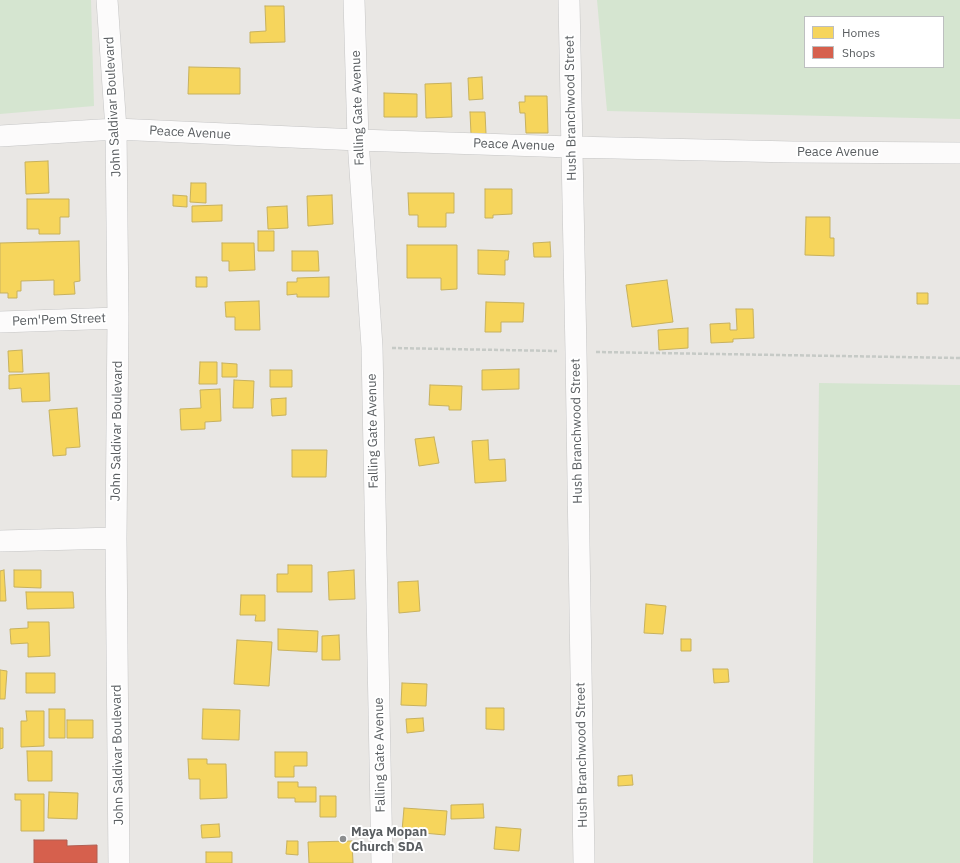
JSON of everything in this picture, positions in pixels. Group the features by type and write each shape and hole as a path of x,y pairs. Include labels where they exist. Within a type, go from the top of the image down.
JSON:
{"street":[{"name":"John Saldivar Boulevard","path":"107,0 116,129 118,318 116,538 119,863"},
{"name":"Falling Gate Avenue","path":"354,0 358,140 372,347 382,863"},
{"name":"Hush Branchwood Street","path":"569,0 584,863"},
{"name":"Peace Avenue","path":"0,136 116,129 358,140 571,147 793,152 960,153"},
{"name":"Pem'Pem Street","path":"0,322 118,318"},
{"path":"0,541 116,538"}],"path":[{"path":"372,347 960,358"}],"green space":[{"path":"0,0 91,0 94,106 0,114"},
{"path":"597,0 960,0 960,119 607,111"},
{"path":"819,383 960,385 960,863 813,863"}],"building: Homes":[{"path":"265,6 284,6 285,42 250,43 250,32 266,31"},
{"path":"189,67 240,68 240,94 188,94"},
{"path":"482,77 483,99 469,100 468,78"},
{"path":"451,83 452,117 426,118 425,84"},
{"path":"384,93 417,94 417,117 384,117"},
{"path":"525,96 547,96 548,133 526,133 525,113 520,113 519,102 525,102"},
{"path":"470,112 485,112 486,134 471,134"},
{"path":"48,161 49,193 26,194 25,162"},
{"path":"191,183 206,183 206,203 190,202"},
{"path":"485,189 512,189 512,214 493,215 493,218 485,218"},
{"path":"408,193 454,193 454,213 446,213 446,227 418,227 418,215 409,215"},
{"path":"173,195 187,196 187,207 173,206"},
{"path":"332,195 333,224 308,226 307,196"},
{"path":"27,199 69,199 69,217 60,217 60,234 39,234 39,229 27,229"},
{"path":"222,205 222,221 192,222 192,206"},
{"path":"287,206 288,228 268,229 267,207"},
{"path":"806,217 830,217 830,238 834,238 834,256 805,255"},
{"path":"258,231 274,231 274,251 258,251"},
{"path":"79,241 80,281 74,282 75,294 54,295 54,280 21,281 21,291 17,291 17,298 8,298 8,293 0,293 0,243"},
{"path":"550,242 551,257 534,257 533,243"},
{"path":"222,243 254,243 255,270 229,271 229,261 222,261"},
{"path":"407,245 457,245 457,289 441,290 441,278 407,278"},
{"path":"478,250 509,251 508,260 505,260 505,275 478,274"},
{"path":"292,251 318,251 319,271 292,271"},
{"path":"196,277 207,277 207,287 196,287"},
{"path":"329,277 329,297 297,297 297,294 287,295 287,282 297,282 297,278"},
{"path":"667,280 673,322 632,327 626,285"},
{"path":"917,293 928,293 928,304 917,304"},
{"path":"259,301 260,330 235,330 235,317 226,317 225,302"},
{"path":"486,302 524,303 523,322 501,322 501,332 485,332"},
{"path":"736,309 753,309 754,338 733,339 733,342 711,343 710,324 730,323 730,330 737,330"},
{"path":"688,328 688,348 659,350 658,330"},
{"path":"22,350 23,372 9,372 8,351"},
{"path":"200,362 217,362 217,384 199,384"},
{"path":"222,363 237,364 237,377 222,377"},
{"path":"519,369 519,389 482,390 482,370"},
{"path":"270,370 292,370 292,387 270,387"},
{"path":"49,373 50,401 22,402 21,388 9,389 9,375"},
{"path":"234,380 254,381 253,408 233,408"},
{"path":"430,385 462,386 461,410 449,410 449,406 429,405"},
{"path":"220,389 221,421 205,422 205,429 181,430 180,409 201,408 200,390"},
{"path":"286,398 286,415 272,416 271,399"},
{"path":"77,408 80,447 66,448 66,455 53,456 49,410"},
{"path":"434,437 439,463 419,466 415,439"},
{"path":"488,440 489,460 505,459 506,481 475,483 472,441"},
{"path":"292,450 327,450 326,477 292,477"},
{"path":"288,565 312,565 312,592 277,592 277,574 288,574"},
{"path":"4,570 6,601 0,601 0,571"},
{"path":"14,570 41,570 41,588 14,587"},
{"path":"354,570 355,599 329,600 328,572"},
{"path":"418,581 420,611 399,613 398,582"},
{"path":"26,592 73,592 74,608 27,609"},
{"path":"241,595 265,595 265,621 255,621 256,615 240,615"},
{"path":"646,604 666,606 663,634 644,633"},
{"path":"28,622 49,622 50,656 28,657 28,643 11,644 10,629 28,628"},
{"path":"278,629 318,631 317,652 278,650"},
{"path":"339,635 340,660 322,660 322,636"},
{"path":"681,639 691,639 691,651 681,651"},
{"path":"237,640 272,642 269,686 234,684"},
{"path":"713,669 728,669 729,682 714,683"},
{"path":"0,670 7,671 5,699 0,699"},
{"path":"26,673 55,673 55,693 26,693"},
{"path":"402,683 427,684 426,706 401,705"},
{"path":"486,708 504,708 504,730 486,729"},
{"path":"49,709 65,709 65,738 49,738"},
{"path":"203,709 240,710 239,740 202,739"},
{"path":"26,711 44,711 44,746 21,747 21,721 27,721"},
{"path":"423,718 424,731 407,733 406,719"},
{"path":"67,720 93,720 93,738 67,738"},
{"path":"0,728 3,728 3,748 0,749"},
{"path":"27,751 52,751 52,781 28,781"},
{"path":"275,752 307,752 307,766 294,766 294,777 275,777"},
{"path":"188,759 207,759 207,764 226,764 227,798 200,799 200,779 189,779"},
{"path":"632,775 633,785 618,786 618,776"},
{"path":"278,782 298,782 298,787 316,787 316,802 295,802 295,798 278,798"},
{"path":"49,792 78,793 77,819 48,818"},
{"path":"15,794 44,794 44,831 21,831 21,800 15,800"},
{"path":"320,796 336,796 336,817 320,817"},
{"path":"483,804 484,818 451,819 451,805"},
{"path":"404,808 447,811 445,835 402,831"},
{"path":"219,824 220,837 202,838 201,825"},
{"path":"496,827 521,829 519,851 494,849"},
{"path":"287,841 298,841 298,855 286,854"},
{"path":"352,841 353,863 309,863 308,842"},
{"path":"206,852 232,852 232,863 206,863"}],"building: Shops":[{"path":"34,840 67,840 67,846 97,845 97,863 34,863"}],"place":[{"name":"Maya Mopan Church SDA","path":"343,839"}]}
